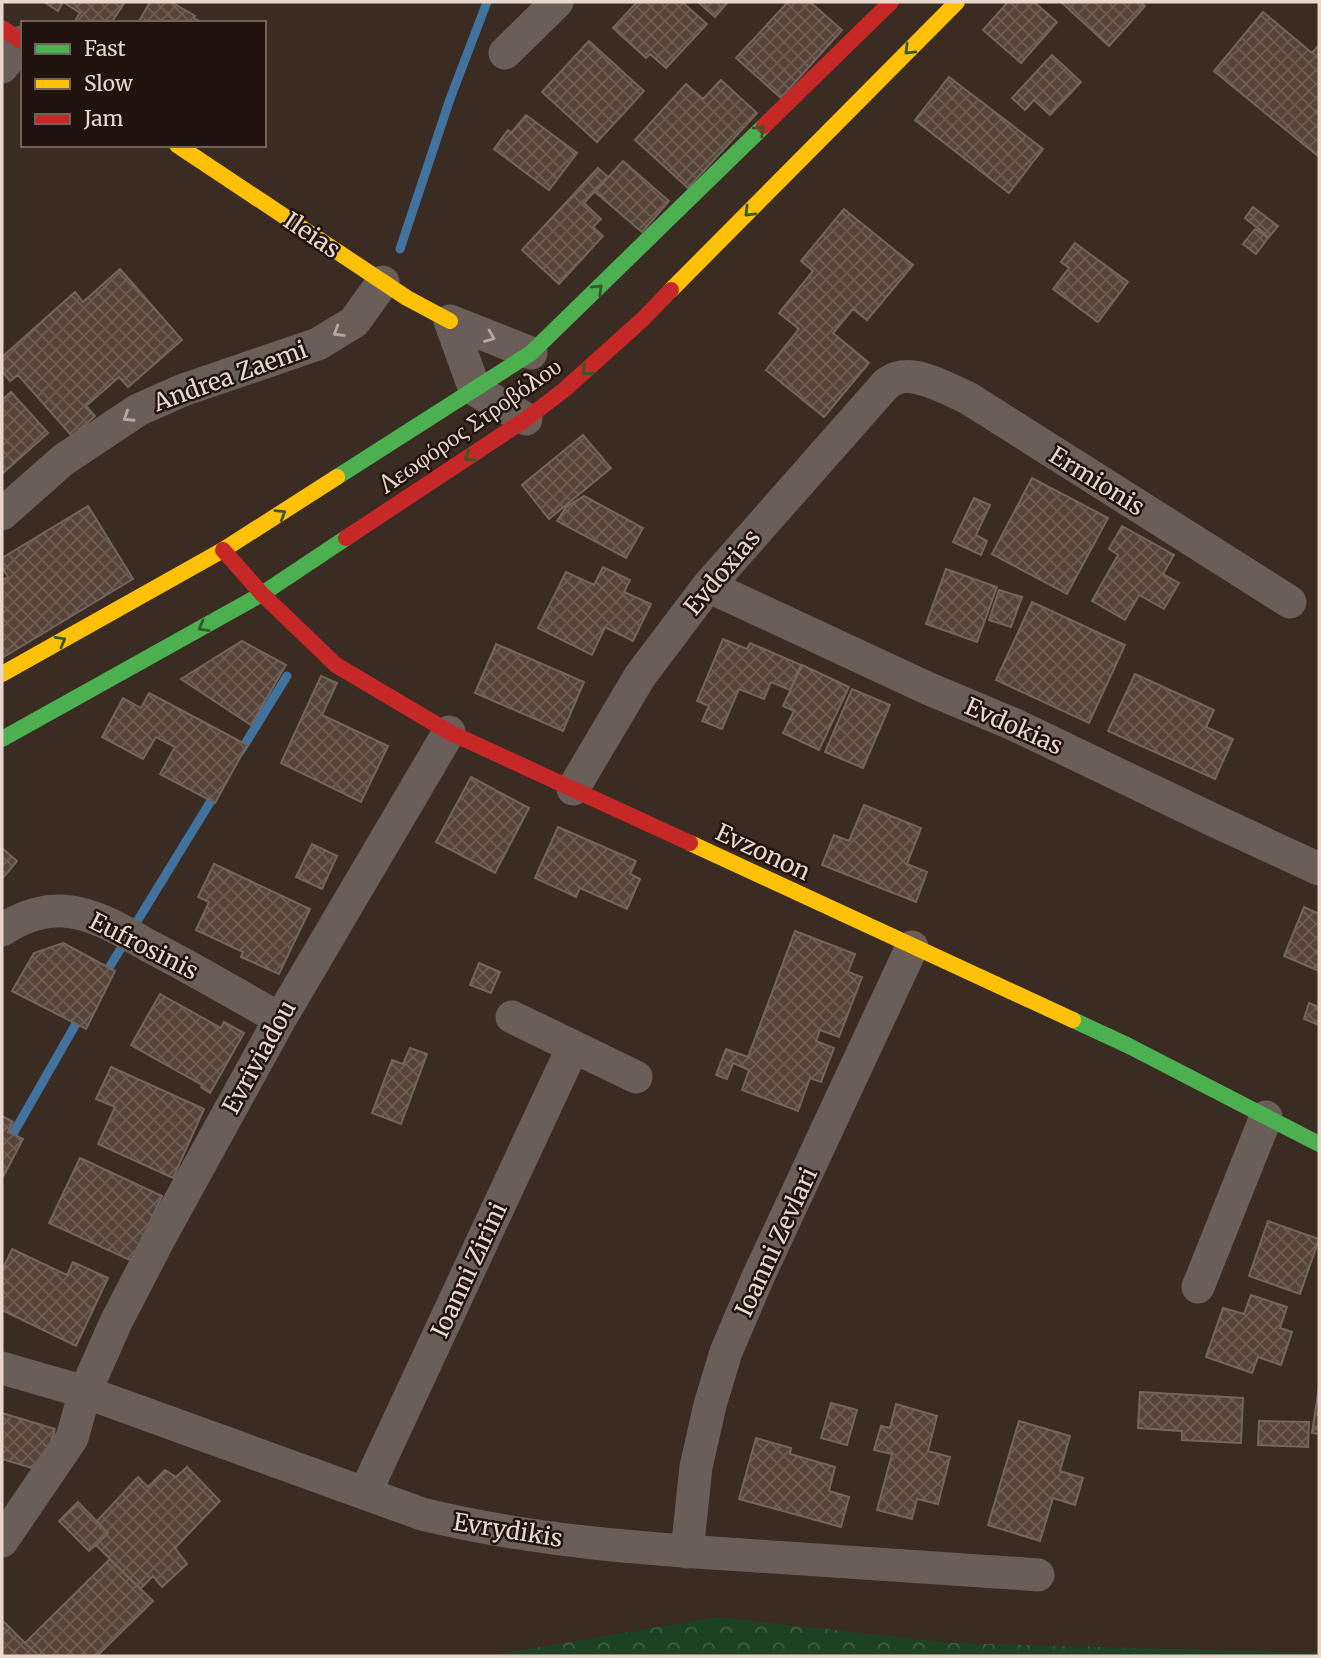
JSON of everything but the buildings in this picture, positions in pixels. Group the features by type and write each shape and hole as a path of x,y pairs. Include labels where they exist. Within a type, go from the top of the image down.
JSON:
{"main road":[{"name":"Λεωφόρος Στροβόλου","path":"2,674 223,551 531,353 891,2"},
{"name":"Λεωφόρος Στροβόλου","path":"2,739 262,594 526,419 565,390 643,319 957,2"},
{"path":"2,28 21,41"},
{"name":"Ileias","path":"180,147 407,298 450,321"},
{"name":"Evzonon","path":"223,551 262,594 336,665 449,732 1127,1045 1319,1144"}],"street":[{"path":"505,53 557,2"},
{"path":"2,67 21,43"},
{"name":"Andrea Zaemi","path":"2,514 63,460 138,410 183,390 318,344 354,323 383,282"},
{"path":"450,321 475,390 526,419"},
{"name":"Ileias","path":"450,321 531,353"},
{"name":"Evdoxias","path":"573,789 640,676 708,586 887,383 899,377"},
{"name":"Ermionis","path":"899,377 915,377 968,398 1290,602"},
{"name":"Evdokias","path":"708,586 927,688 1013,724 1319,869"},
{"name":"Evriviadou","path":"2,1541 72,1437 85,1392 116,1322 159,1239 280,1019 449,732"},
{"name":"Eufrosinis","path":"2,930 14,922 46,911 83,914 101,920 160,951 280,1019"},
{"name":"Ioanni Zevlari","path":"687,1552 696,1467 710,1405 726,1352 758,1277 912,947"},
{"path":"512,1017 636,1077"},
{"name":"Ioanni Zirini","path":"365,1493 573,1047"},
{"path":"1198,1287 1266,1117"},
{"name":"Evrydikis","path":"2,1368 85,1392 422,1514 471,1526 526,1535 687,1552 1038,1575"}],"green space":[{"path":"716,1617 953,1643 1319,1653 1319,1656 488,1656"}],"waterway":[{"path":"400,249 450,99 487,2"},
{"path":"240,752 287,676"},
{"path":"133,928 217,791"},
{"path":"104,976 126,940"},
{"path":"2,1153 81,1015"}],"traffic: fast":[{"path":"337,477 531,353 764,126"},
{"path":"2,739 262,594 346,538"},
{"path":"1073,1020 1319,1144"}],"traffic: slow":[{"path":"671,290 957,2"},
{"path":"180,147 407,298 450,321"},
{"path":"2,674 223,550 337,477"},
{"path":"690,843 1073,1020"}],"traffic: jam":[{"path":"764,126 891,2"},
{"path":"2,28 21,41"},
{"path":"346,538 526,419 564,390 671,290"},
{"path":"223,550 262,594 336,665 449,732 690,843"}]}
